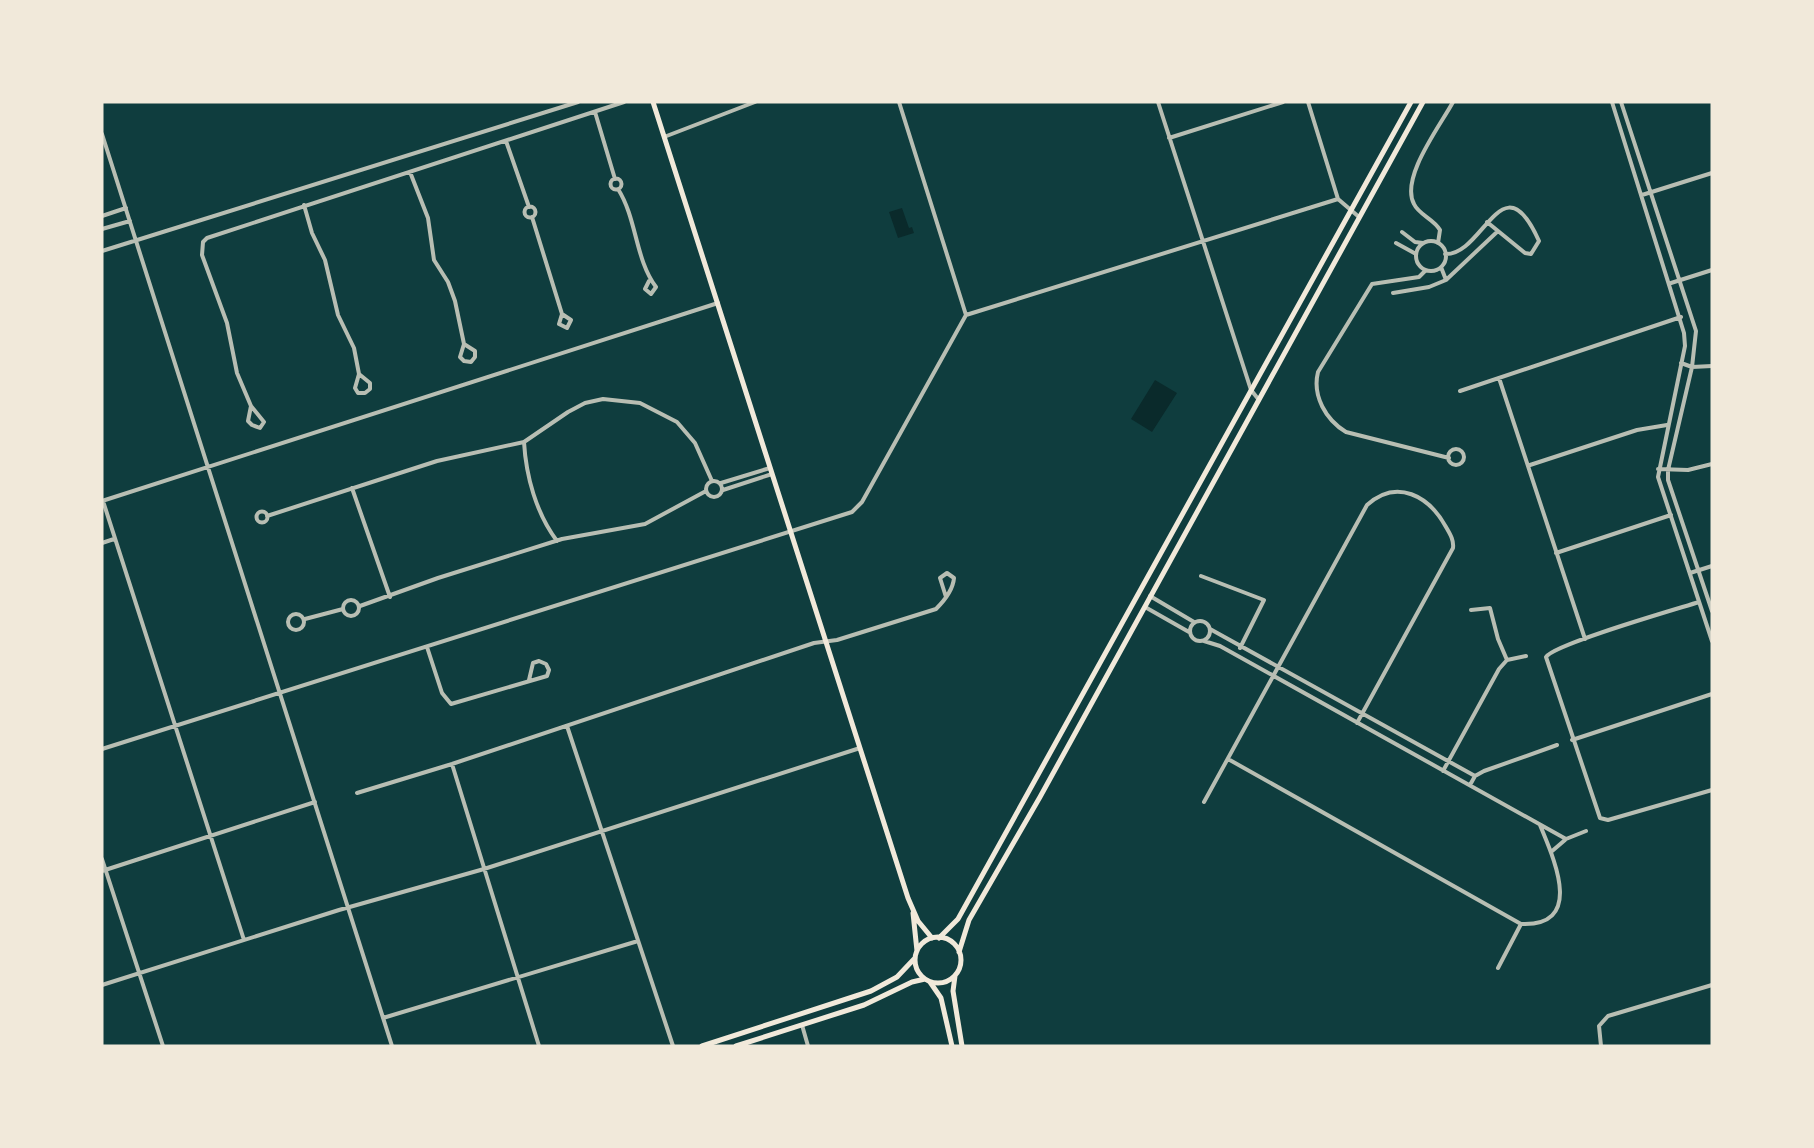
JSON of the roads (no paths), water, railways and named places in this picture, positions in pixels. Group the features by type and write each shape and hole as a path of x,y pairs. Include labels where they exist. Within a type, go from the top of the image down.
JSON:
{"main road":[{"path":"653,102 911,906 917,951"},
{"path":"939,938 958,919 1411,102"},
{"path":"963,1046 953,991 955,975 960,964 959,952 969,920 1423,102"},
{"path":"911,906 932,938"},
{"path":"952,1046 941,998 917,970 915,958 923,943 932,938 951,942 959,952"},
{"path":"702,1046 871,991 897,977 915,958"},
{"path":"736,1046 864,1005 912,982 927,980 943,982 955,975"}],"street":[{"path":"102,251 578,102"},
{"path":"251,406 248,421 260,428 264,422 262,417 251,406 237,373 227,323 202,255 203,242 214,234 624,102"},
{"path":"664,136 756,102"},
{"path":"899,102 966,315"},
{"path":"1158,102 1251,390 1258,399"},
{"path":"1169,138 1283,102"},
{"path":"1308,102 1338,199 1359,217"},
{"path":"1445,254 1438,243 1440,236 1437,226 1414,206 1409,188 1415,171 1453,102"},
{"path":"1612,102 1681,317 1685,346 1658,469 1712,641"},
{"path":"1621,102 1696,330 1692,367 1668,470 1668,480 1712,611"},
{"path":"595,112 615,179 622,183 618,189"},
{"path":"102,135 209,465 392,1046"},
{"path":"506,141 529,207 536,211 532,217"},
{"path":"410,172 428,218 434,260 452,290 464,344 460,357 464,361 471,362 475,357 475,351 464,344"},
{"path":"1642,195 1712,173"},
{"path":"615,179 611,186 618,189 630,208 634,235 649,280"},
{"path":"102,749 791,530 844,516 857,508 966,315 1338,199"},
{"path":"304,205 312,233 325,260 338,315 354,348 359,375 355,388 358,393 365,393 370,389 370,383 359,375"},
{"path":"529,207 525,214 532,217 562,314"},
{"path":"102,216 126,208"},
{"path":"1445,254 1460,252 1487,222 1497,212 1508,208 1518,210 1532,225 1538,246 1531,254 1525,253 1487,222"},
{"path":"102,229 130,221"},
{"path":"1393,293 1429,287 1446,280 1497,231"},
{"path":"1402,232 1415,242 1438,243"},
{"path":"1396,243 1416,254"},
{"path":"1424,243 1416,254 1418,264 1426,270"},
{"path":"1445,254 1440,267 1446,280"},
{"path":"1440,267 1426,270 1419,278 1372,284 1318,372 1315,382 1318,396 1326,413 1337,426 1346,432 1449,458 1451,463 1458,465 1464,456 1460,451 1455,450 1451,452 1449,458"},
{"path":"1671,283 1712,270"},
{"path":"244,939 102,500 719,303"},
{"path":"1460,391 1681,317"},
{"path":"1681,363 1692,367 1712,366"},
{"path":"1499,378 1530,465 1585,639"},
{"path":"267,516 458,455 524,442 585,403 603,399 630,401 656,410 687,431 711,480 720,483 772,471"},
{"path":"1530,465 1637,430 1667,425"},
{"path":"524,442 533,491 540,513 556,541"},
{"path":"1658,469 1688,470 1712,464"},
{"path":"706,491 714,497 772,471"},
{"path":"360,606 438,578 556,541 645,524 706,491 711,480"},
{"path":"720,483 723,491"},
{"path":"352,488 390,597"},
{"path":"1204,802 1367,505 1386,493 1410,493 1421,497 1438,512 1454,542 1453,549 1357,723"},
{"path":"1556,553 1671,515"},
{"path":"102,543 114,539"},
{"path":"1690,573 1712,566"},
{"path":"357,793 825,641 936,609 946,597 954,578 947,573 940,578 946,597"},
{"path":"1201,576 1264,600 1240,648"},
{"path":"1150,596 1195,622 1203,622 1210,629 1277,669 1475,776"},
{"path":"351,599 360,606 359,611 353,616 347,615 343,609 344,603 351,599"},
{"path":"1699,602 1585,639 1552,651 1546,657 1597,815 1603,820 1712,790"},
{"path":"1144,606 1189,632 1194,640 1204,640 1220,646 1566,839"},
{"path":"1471,610 1490,608 1498,639 1507,660"},
{"path":"304,619 343,609"},
{"path":"294,614 302,615 304,619 303,628 298,630 288,625 290,617 294,614"},
{"path":"1189,632 1195,622"},
{"path":"1204,640 1210,629"},
{"path":"427,647 442,693 451,704 547,676 549,670 546,664 539,661 533,663 529,680"},
{"path":"1443,771 1499,669 1507,660 1526,656"},
{"path":"1572,740 1712,694"},
{"path":"567,726 673,1046"},
{"path":"1470,785 1475,776 1557,745"},
{"path":"102,985 244,939 484,869 860,748"},
{"path":"1228,759 1521,924 1539,923 1548,919 1561,899 1561,886 1540,825"},
{"path":"452,764 539,1046"},
{"path":"104,871 315,802"},
{"path":"1551,852 1554,846 1586,831"},
{"path":"102,859 104,871 163,1046"},
{"path":"1498,968 1521,924"},
{"path":"383,1018 638,941"},
{"path":"1601,1046 1599,1026 1608,1016 1712,986"},
{"path":"802,1025 808,1046"}],"water":[{"path":"902,208 909,228 912,227 914,233 898,238 889,212"},
{"path":"1155,380 1177,393 1152,432 1131,419"}]}
